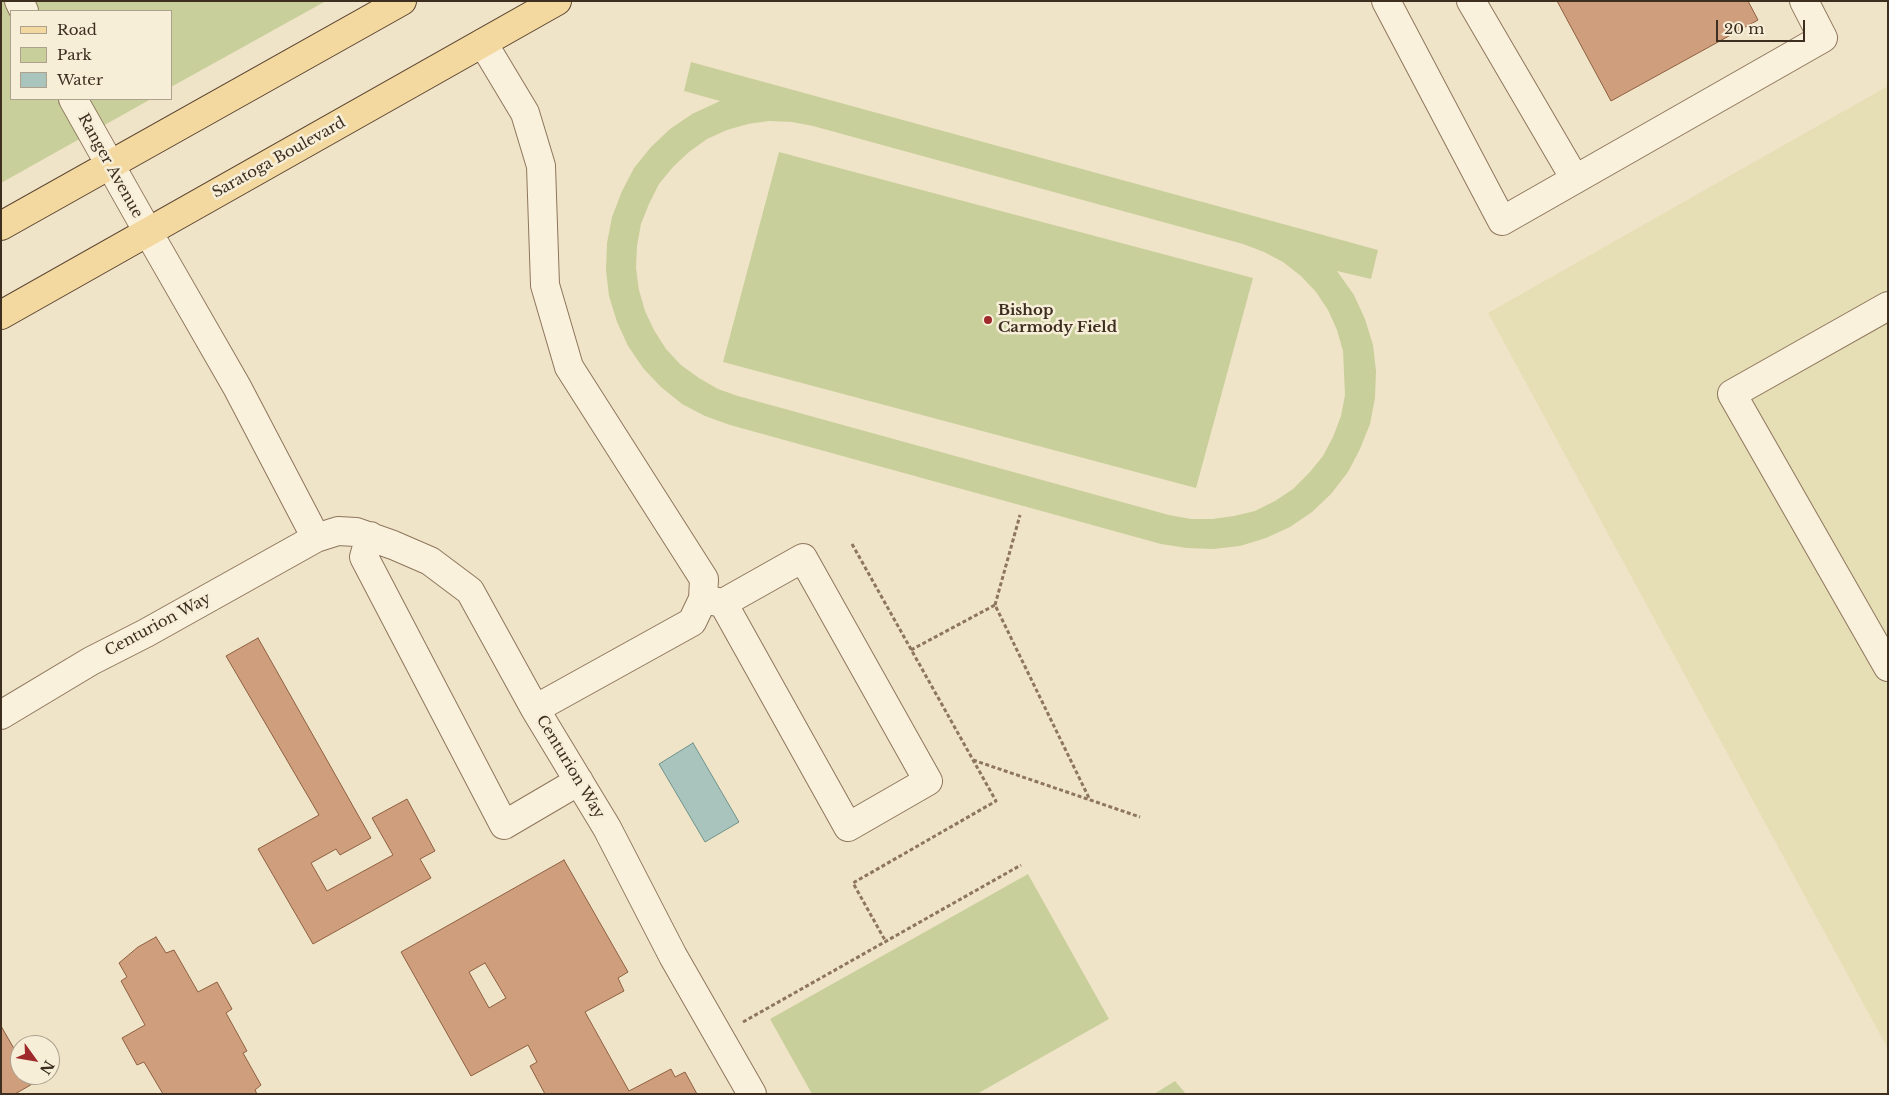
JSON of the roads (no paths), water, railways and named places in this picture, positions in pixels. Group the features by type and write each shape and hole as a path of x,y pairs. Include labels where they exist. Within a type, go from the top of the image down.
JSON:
{"main road":[{"path":"1,226 402,1"},
{"name":"Saratoga Boulevard","path":"1,315 557,1"}],"street":[{"path":"1386,1 1502,221 1823,38 1804,1"},
{"path":"1471,1 1575,179"},
{"path":"483,43 525,113 541,166 545,286 569,367 704,579 713,601 848,827 928,781 803,558 713,601 692,622 535,708"},
{"name":"Ranger Avenue","path":"74,100 148,232"},
{"path":"148,232 237,387 316,538"},
{"path":"1888,306 1732,394 1888,667"},
{"name":"Centurion Way","path":"1,714 91,661 154,629 316,538 338,531 356,532 430,561 470,591 535,708 607,828 673,956 752,1094"},
{"path":"370,536 364,557 504,825 579,781"}],"water":[{"path":"693,743 739,822 705,842 659,764"}],"place":[{"name":"Bishop Carmody Field","path":"988,320"}]}
